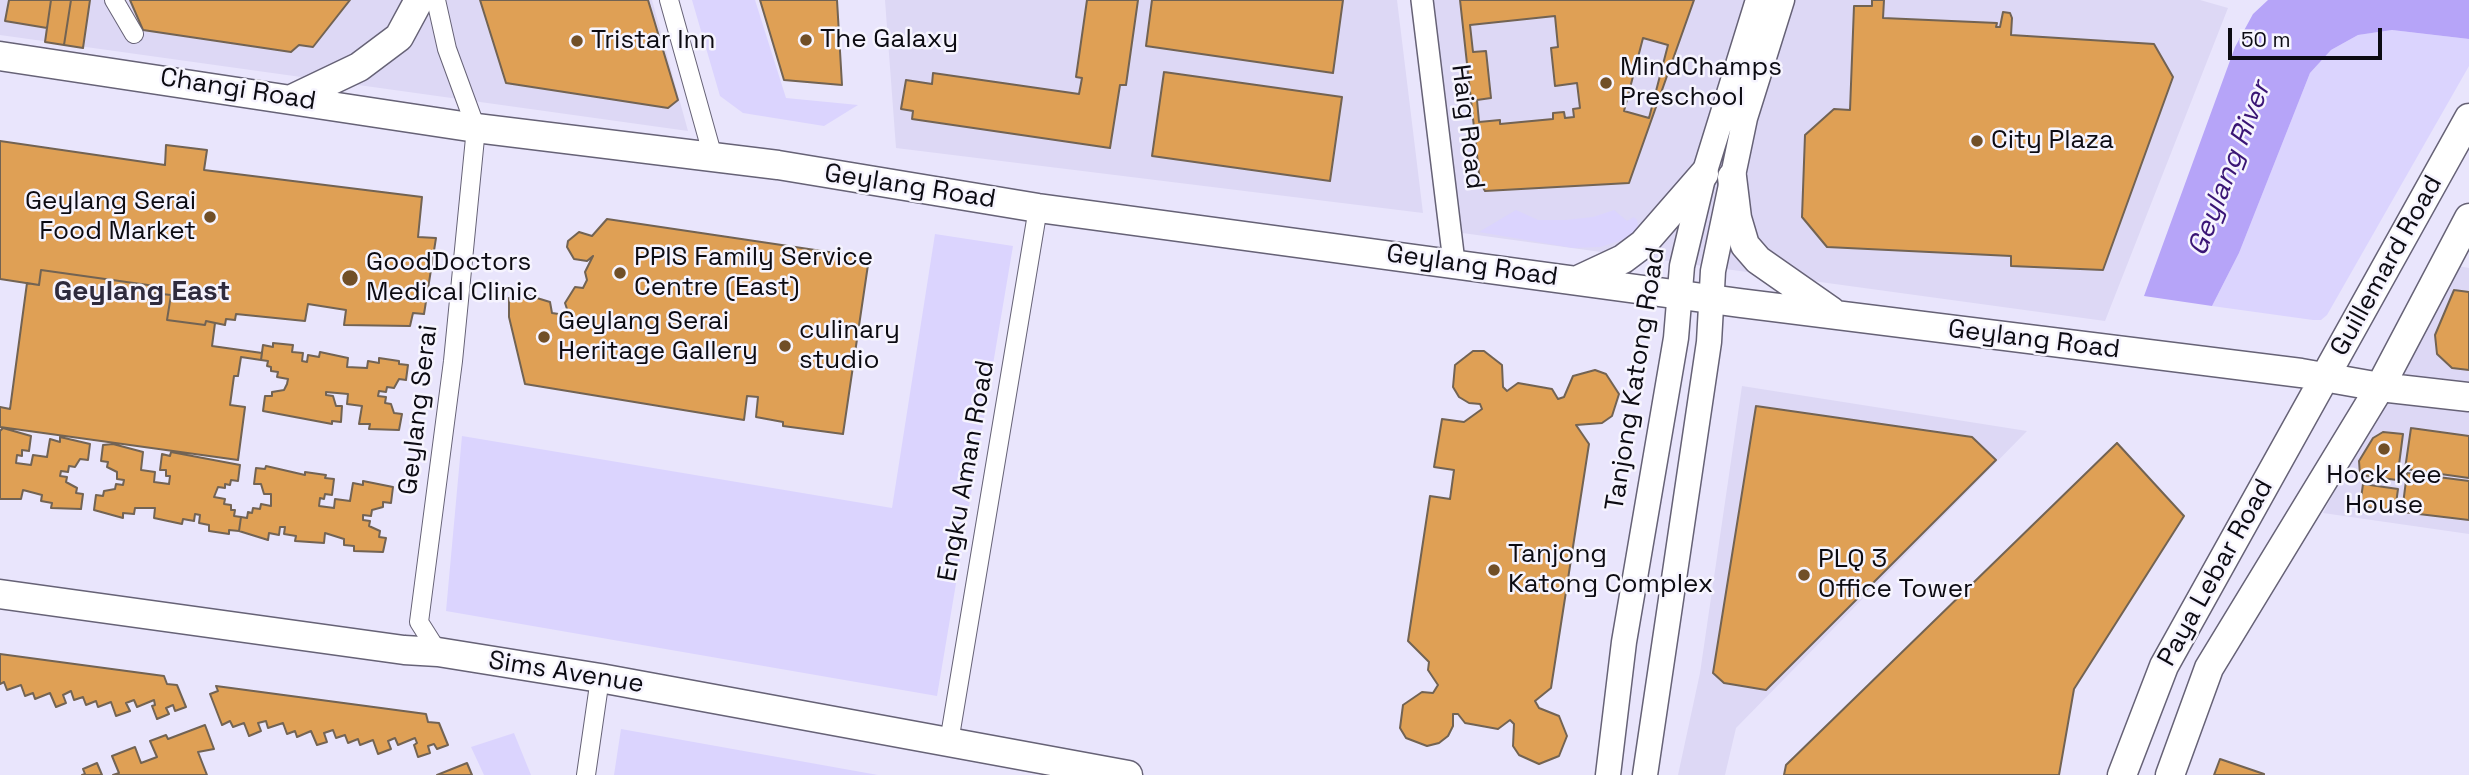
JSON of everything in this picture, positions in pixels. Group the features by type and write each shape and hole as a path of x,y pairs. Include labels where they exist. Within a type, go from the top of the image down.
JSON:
{"main road":[{"path":"292,99 359,67 399,37 419,0"},
{"name":"Tanjong Katong Road","path":"1608,775 1624,642 1681,294 1682,266 1704,174 1758,0"},
{"path":"1645,775 1709,342 1713,271 1745,117 1782,0"},
{"name":"Changi Road","path":"0,56 475,128"},
{"name":"Guillemard Road","path":"2324,377 2469,118"},
{"name":"Geylang Road","path":"475,128 713,157 1038,208 1454,262 1711,299 2469,397"},
{"path":"1578,280 1623,259 1643,244 1704,174"},
{"path":"1732,177 1737,218 1745,245 1766,266 1836,315"},
{"name":"Guillemard Road","path":"2380,387 2469,218"},
{"name":"Paya Lebar Road","path":"2122,775 2164,666 2324,377"},
{"name":"Paya Lebar Road","path":"2171,775 2209,668 2380,387"},
{"name":"Sims Avenue","path":"0,594 404,650 438,652 600,678 1128,775"}],"street":[{"path":"114,0 134,34"},
{"path":"436,0 447,49 475,128"},
{"path":"669,0 713,157"},
{"name":"Haig Road","path":"1422,0 1454,262"},
{"name":"Geylang Serai","path":"438,652 419,622 453,361 475,128"},
{"name":"Engku Aman Road","path":"949,742 1038,208"},
{"path":"586,775 600,678"}],"shaded area":[{"path":"0,0 652,0 688,131 0,35"},
{"path":"692,0 755,0 786,98 858,105 824,126 743,113 720,96"},
{"path":"885,0 1397,0 1423,213 896,148"},
{"path":"1432,0 2200,0 2228,8 2105,321 1455,232"},
{"path":"2392,30 2469,39 2469,66 2327,315 2321,320 2313,320 2212,306 2239,253 2310,73 2331,50 2358,35"},
{"path":"1516,210 1538,220 1565,220 1593,217 1614,210 1627,221 1634,217 1639,230 1622,240 1600,247 1573,248 1479,232"},
{"path":"935,234 1013,246 937,696 446,611 462,436 892,508"},
{"path":"2453,265 2469,268 2469,534 2323,513"},
{"name":"PLQ 3 Office Tower","path":"1742,386 2027,431 1736,728 1725,775 1678,775 1700,673"},
{"path":"621,729 878,775 614,775"},
{"path":"514,733 531,775 484,775 471,747"}],"water":[{"name":"Geylang River","path":"2268,0 2469,0 2469,39 2392,30 2358,35 2331,50 2310,73 2239,253 2212,306 2144,296 2235,47 2253,14"}],"building":[{"path":"9,0 51,0 47,28 5,21"},
{"path":"51,0 71,0 64,45 45,42"},
{"path":"71,0 90,0 83,48 64,45"},
{"path":"130,0 350,0 313,47 299,45 291,52 143,30"},
{"name":"Tristar Inn","path":"480,0 648,0 678,100 668,108 506,83"},
{"name":"The Galaxy","path":"760,0 837,0 842,85 784,80"},
{"path":"1087,0 1138,0 1126,85 1120,85 1110,148 912,119 913,111 901,109 906,80 932,84 933,73 1079,94 1082,78 1076,77"},
{"path":"1152,0 1343,0 1333,73 1146,46"},
{"path":"1460,0 1694,0 1629,183 1485,191 1480,182"},
{"name":"City Plaza","path":"1872,0 1884,0 1883,18 1997,23 1996,27 2000,27 2003,12 2010,13 2012,18 2011,35 2154,44 2173,77 2103,270 2011,266 2011,256 1827,247 1802,217 1805,135 1834,109 1850,110 1854,6 1872,6"},
{"path":"1555,16 1558,47 1551,48 1555,86 1577,83 1580,108 1573,109 1574,117 1565,118 1564,112 1553,113 1553,119 1500,124 1500,120 1479,122 1477,100 1491,98 1486,51 1473,52 1470,25"},
{"path":"1643,38 1668,45 1649,118 1624,111"},
{"path":"1164,72 1342,97 1330,181 1152,156"},
{"name":"Geylang Serai Food Market","path":"0,141 165,165 166,145 207,150 204,170 422,197 418,237 436,238 424,314 413,313 410,326 344,325 346,310 308,304 305,321 236,314 235,320 226,319 225,325 206,321 205,325 167,320 171,295 153,293 155,286 41,270 39,285 0,279"},
{"path":"607,219 869,258 843,434 783,426 783,422 756,417 758,397 747,396 744,420 525,384 509,317 509,298 527,295 550,302 552,313 565,315 568,312 565,303 575,287 583,288 587,280 585,272 593,256 587,261 574,259 567,247 568,241 579,232 592,236"},
{"path":"41,270 155,286 153,293 171,295 167,320 205,325 206,321 215,323 212,346 262,353 261,360 241,357 238,376 234,376 230,405 245,407 238,460 0,427 0,407 10,409 27,283 39,285"},
{"path":"2454,290 2469,292 2469,370 2452,368 2437,354 2435,335"},
{"path":"273,343 293,345 292,352 303,353 302,361 307,362 308,355 319,357 320,352 348,358 347,367 367,368 368,361 379,363 379,358 408,365 406,380 399,379 394,388 387,387 386,392 379,391 378,396 386,397 385,403 391,404 394,413 402,414 399,430 369,429 370,424 359,424 362,406 347,404 348,394 326,392 326,395 333,396 336,406 342,406 341,422 332,421 332,424 263,411 265,396 272,396 272,392 284,390 288,379 277,377 278,372 271,371 271,367 267,366 268,361 261,360 263,345 273,347"},
{"name":"Tanjong Katong Complex","path":"1473,351 1484,351 1502,365 1503,387 1507,391 1518,383 1552,389 1558,399 1564,397 1573,376 1595,370 1606,374 1619,394 1612,416 1602,423 1576,425 1589,444 1551,688 1535,701 1539,708 1559,716 1567,736 1559,756 1539,764 1519,755 1513,746 1514,724 1510,720 1498,729 1465,723 1458,714 1453,714 1453,726 1448,736 1439,743 1427,746 1406,738 1400,728 1403,705 1422,692 1433,693 1438,685 1428,670 1429,662 1408,641 1430,496 1450,499 1454,470 1434,467 1442,419 1464,422 1482,409 1480,404 1469,403 1459,397 1453,387 1455,365"},
{"name":"PLQ 3 Office Tower","path":"1756,406 1972,437 1996,460 1766,690 1724,683 1713,673"},
{"path":"3,428 31,436 29,451 22,450 22,456 17,455 16,463 31,465 33,455 47,457 50,439 60,442 60,437 90,444 88,460 80,459 75,467 69,466 68,472 61,471 60,476 67,477 66,482 77,488 76,493 83,494 81,509 51,508 52,503 41,501 42,495 23,490 21,499 0,499 0,431"},
{"path":"2411,428 2469,436 2469,478 2405,469"},
{"name":"Hock Kee House","path":"2383,432 2403,434 2397,480 2360,475 2359,461 2373,438"},
{"path":"2117,443 2184,516 2074,689 2059,775 1784,775 1786,765"},
{"path":"113,444 143,452 141,470 155,472 154,482 169,484 170,476 166,476 166,470 160,470 162,454 170,456 171,452 240,465 238,481 231,480 230,485 225,484 225,488 218,487 214,497 225,499 224,504 231,505 231,510 235,510 234,516 241,517 239,531 229,530 229,534 209,531 209,525 199,523 200,515 195,514 194,521 183,519 182,524 154,518 155,508 135,508 134,514 123,513 123,518 94,510 96,495 103,496 104,491 115,489 116,484 123,485 124,480 117,479 117,472 107,467 108,462 101,461 103,445"},
{"path":"266,466 305,475 305,472 326,475 325,478 334,479 332,495 325,494 324,499 320,498 319,506 334,508 335,499 350,501 353,483 363,485 363,481 393,487 391,503 383,502 383,507 372,510 371,516 363,515 363,520 370,521 369,526 380,531 379,537 386,538 383,552 354,551 354,546 344,545 344,539 325,533 324,543 295,541 296,536 284,534 285,527 280,527 279,535 269,533 268,540 239,531 241,517 247,518 248,512 252,513 253,508 260,509 261,504 271,506 271,494 264,494 261,484 254,484 256,468 265,469"},
{"path":"2407,473 2469,481 2469,520 2402,512"},
{"path":"2363,484 2398,489 2395,511 2360,506"},
{"path":"0,654 164,676 167,684 177,685 186,707 175,711 173,705 166,708 169,714 157,719 152,706 155,705 154,700 137,707 134,700 126,703 130,711 116,716 111,702 98,707 96,701 86,705 83,697 74,700 71,691 63,695 66,703 56,707 50,693 35,699 33,693 25,696 21,685 7,690 4,682 0,684"},
{"path":"216,686 426,714 428,722 439,723 448,745 437,749 434,744 428,746 430,753 418,757 415,738 398,745 395,738 388,741 391,749 378,754 373,740 360,745 358,739 348,743 345,735 336,738 333,730 324,733 327,742 317,745 311,731 297,737 295,731 287,734 283,723 268,728 266,721 258,723 261,731 249,736 244,723 233,727 230,721 222,725 210,694 218,691"},
{"path":"205,725 214,749 198,752 207,775 113,775 119,773 112,756 135,747 141,763 157,757 150,741 166,735 168,739"},
{"path":"2220,759 2264,774 2264,775 2214,775"},
{"path":"97,763 102,775 82,775 85,774 83,769"},
{"path":"467,763 472,775 437,775"}],"place":[{"name":"The Galaxy","path":"806,40"},
{"name":"Tristar Inn","path":"577,41"},
{"name":"MindChamps Preschool","path":"1606,83"},
{"name":"City Plaza","path":"1977,141"},
{"name":"Geylang Serai Food Market","path":"210,217"},
{"name":"PPIS Family Service Centre (East)","path":"620,273"},
{"name":"GoodDoctors Medical Clinic","path":"350,278"},
{"name":"Geylang Serai Heritage Gallery","path":"544,337"},
{"name":"culinary studio","path":"785,346"},
{"name":"Hock Kee House","path":"2384,449"},
{"name":"Tanjong Katong Complex","path":"1494,570"},
{"name":"PLQ 3 Office Tower","path":"1804,575"}],"district":[{"name":"Geylang East","path":"142,292"}]}
